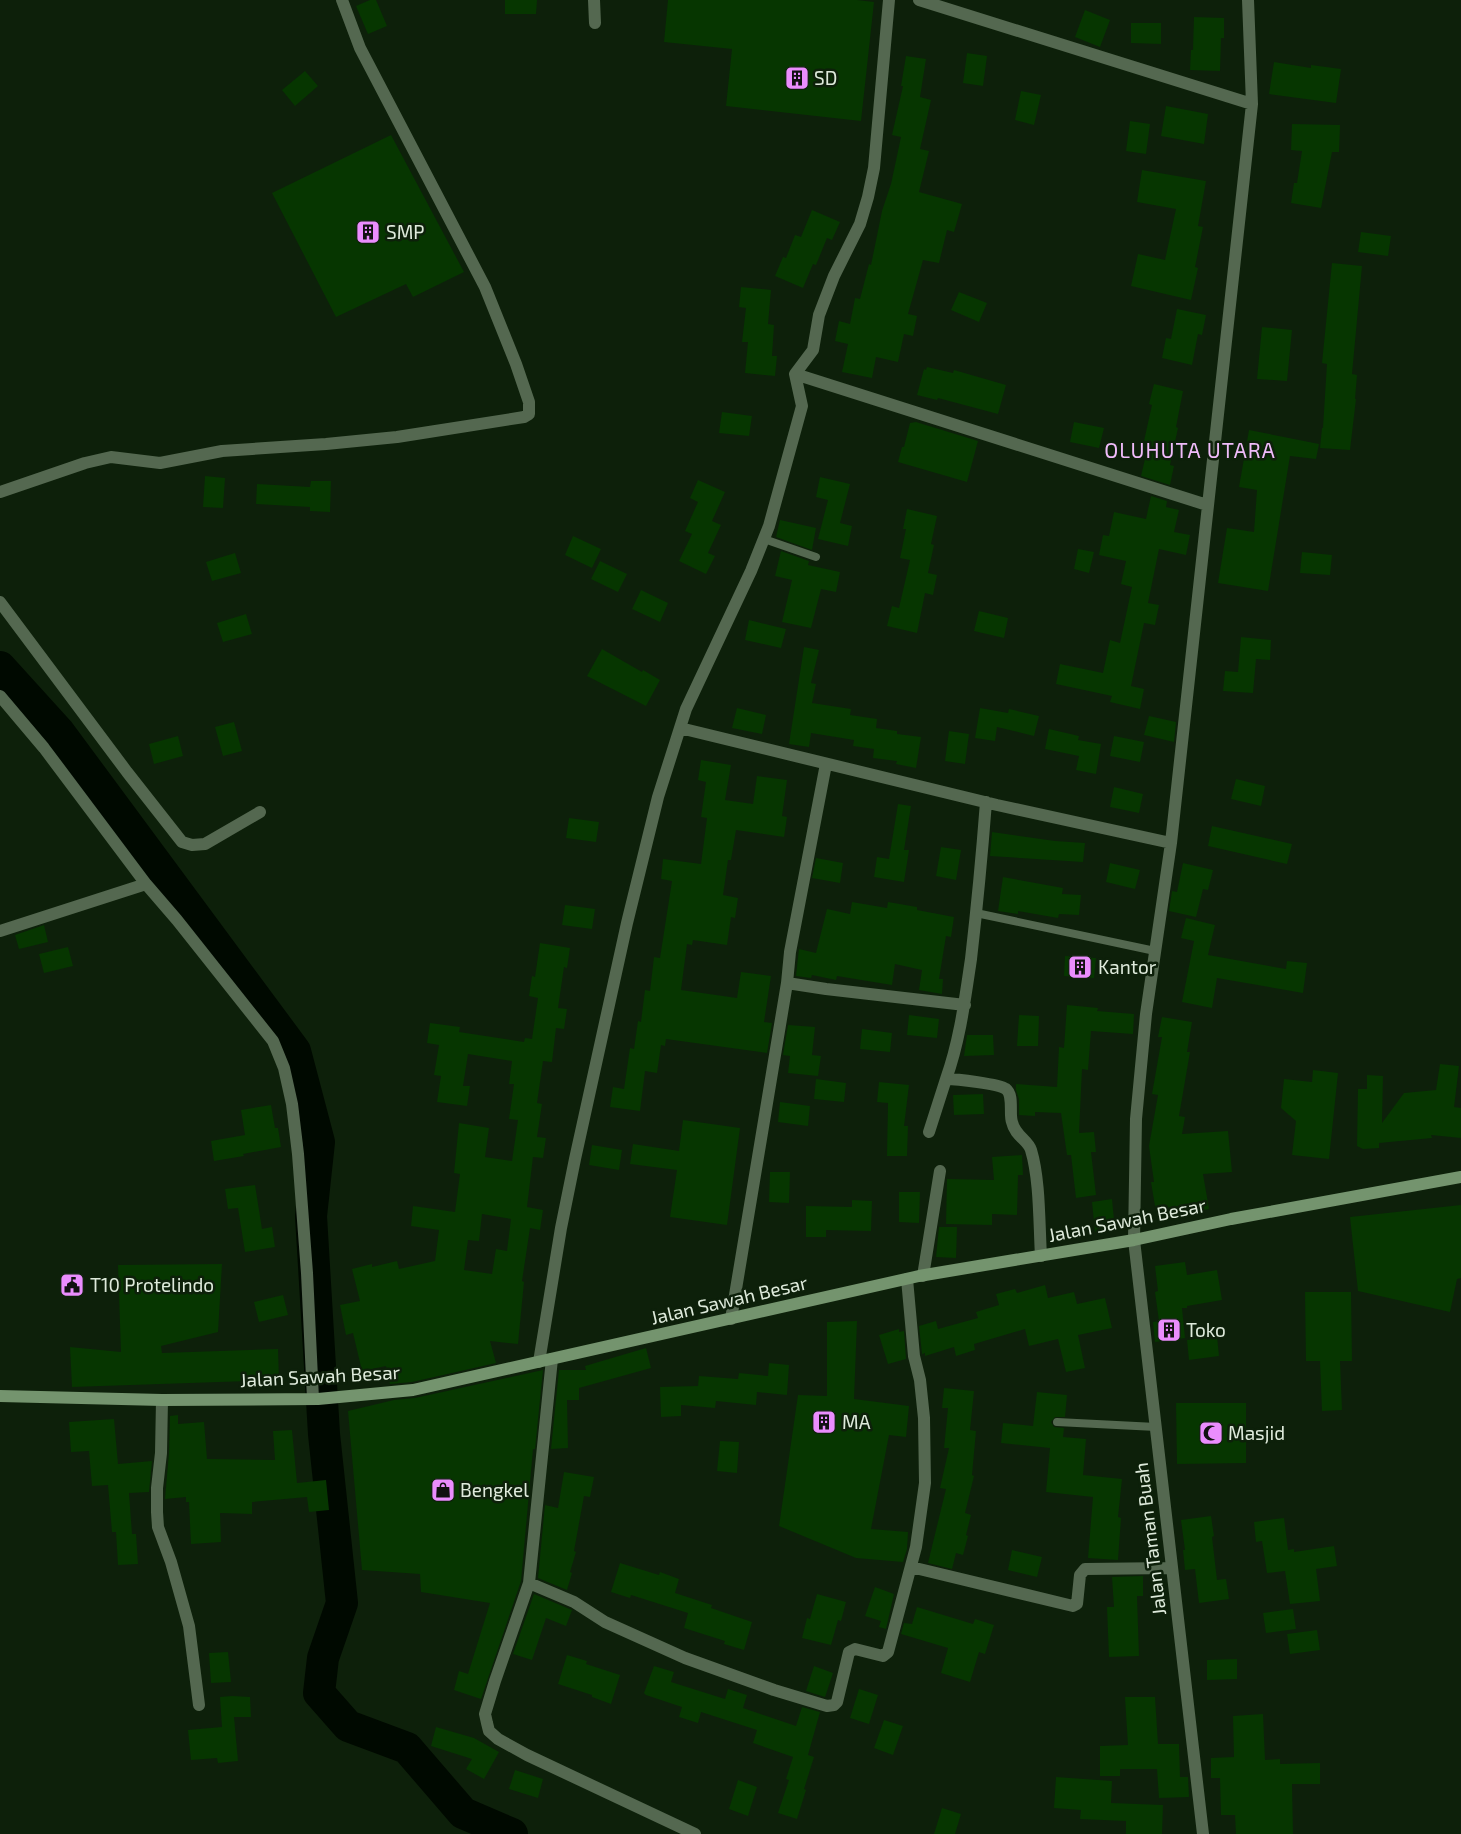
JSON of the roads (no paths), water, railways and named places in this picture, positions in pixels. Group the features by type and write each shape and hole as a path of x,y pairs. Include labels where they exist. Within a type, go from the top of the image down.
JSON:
{"main road":[{"name":"Jalan Sawah Besar","path":"0,1396 162,1400 316,1399 412,1390 907,1279 1134,1240 1231,1219 1461,1177"}],"street":[{"path":"0,492 85,463 111,457 166,462 222,451 397,437 524,417 529,414 529,402 516,364 485,287 360,48 342,0"},
{"path":"594,0 595,23"},
{"path":"795,374 814,350 819,315 834,276 860,224 868,197 874,168 889,0"},
{"path":"919,0 1252,104"},
{"name":"Jalan Taman Buah","path":"1203,1834 1134,1240 1136,1119 1146,1014 1171,843 1252,104 1248,0"},
{"path":"795,374 1207,505"},
{"path":"539,1362 561,1228 627,923 658,797 690,700 751,571 764,539 783,479 802,406 795,374"},
{"path":"0,602 127,772 182,842 192,845 205,844 260,812"},
{"path":"0,696 44,748 146,884 177,920 273,1042 284,1068 292,1104 298,1154 316,1399"},
{"path":"680,728 986,802 1171,843"},
{"path":"731,1319 787,983 790,952 826,764"},
{"path":"929,1132 951,1065 965,1005 986,802"},
{"path":"0,931 146,884"},
{"path":"787,983 826,990 965,1005"},
{"path":"946,1079 1004,1088 1009,1093 1011,1121 1015,1132 1030,1147 1035,1168 1041,1256"},
{"path":"923,1276 940,1171"},
{"path":"529,1583 574,1602 605,1622 685,1658 774,1690 831,1707 836,1702 849,1652 856,1648 883,1656 888,1652 916,1547 924,1490 924,1437 920,1380 914,1356 907,1279"},
{"path":"552,1359 529,1583 485,1714 490,1731 498,1739 527,1755 695,1834"},
{"path":"162,1400 161,1454 157,1488 158,1527 171,1562 189,1626 199,1705"},
{"path":"911,1567 1073,1606 1077,1604 1080,1575 1085,1569 1172,1568"}],"lane":[{"path":"764,539 816,557"},
{"path":"976,913 1155,951"},
{"path":"1057,1422 1156,1427"}],"waterway":[{"path":"0,667 59,732 295,1051 319,1142 311,1216 324,1434 342,1603 323,1658 319,1693 348,1726 407,1748 463,1813 512,1834"}],"place":[{"name":"SD","path":"797,78"},
{"name":"SMP","path":"368,232"},
{"name":"Kantor","path":"1080,967"},
{"name":"T10 Protelindo","path":"72,1285"},
{"name":"Toko","path":"1169,1330"},
{"name":"MA","path":"824,1422"},
{"name":"Masjid","path":"1211,1433"},
{"name":"Bengkel","path":"443,1490"}],"district":[{"name":"OLUHUTA UTARA","path":"1190,451"}]}
